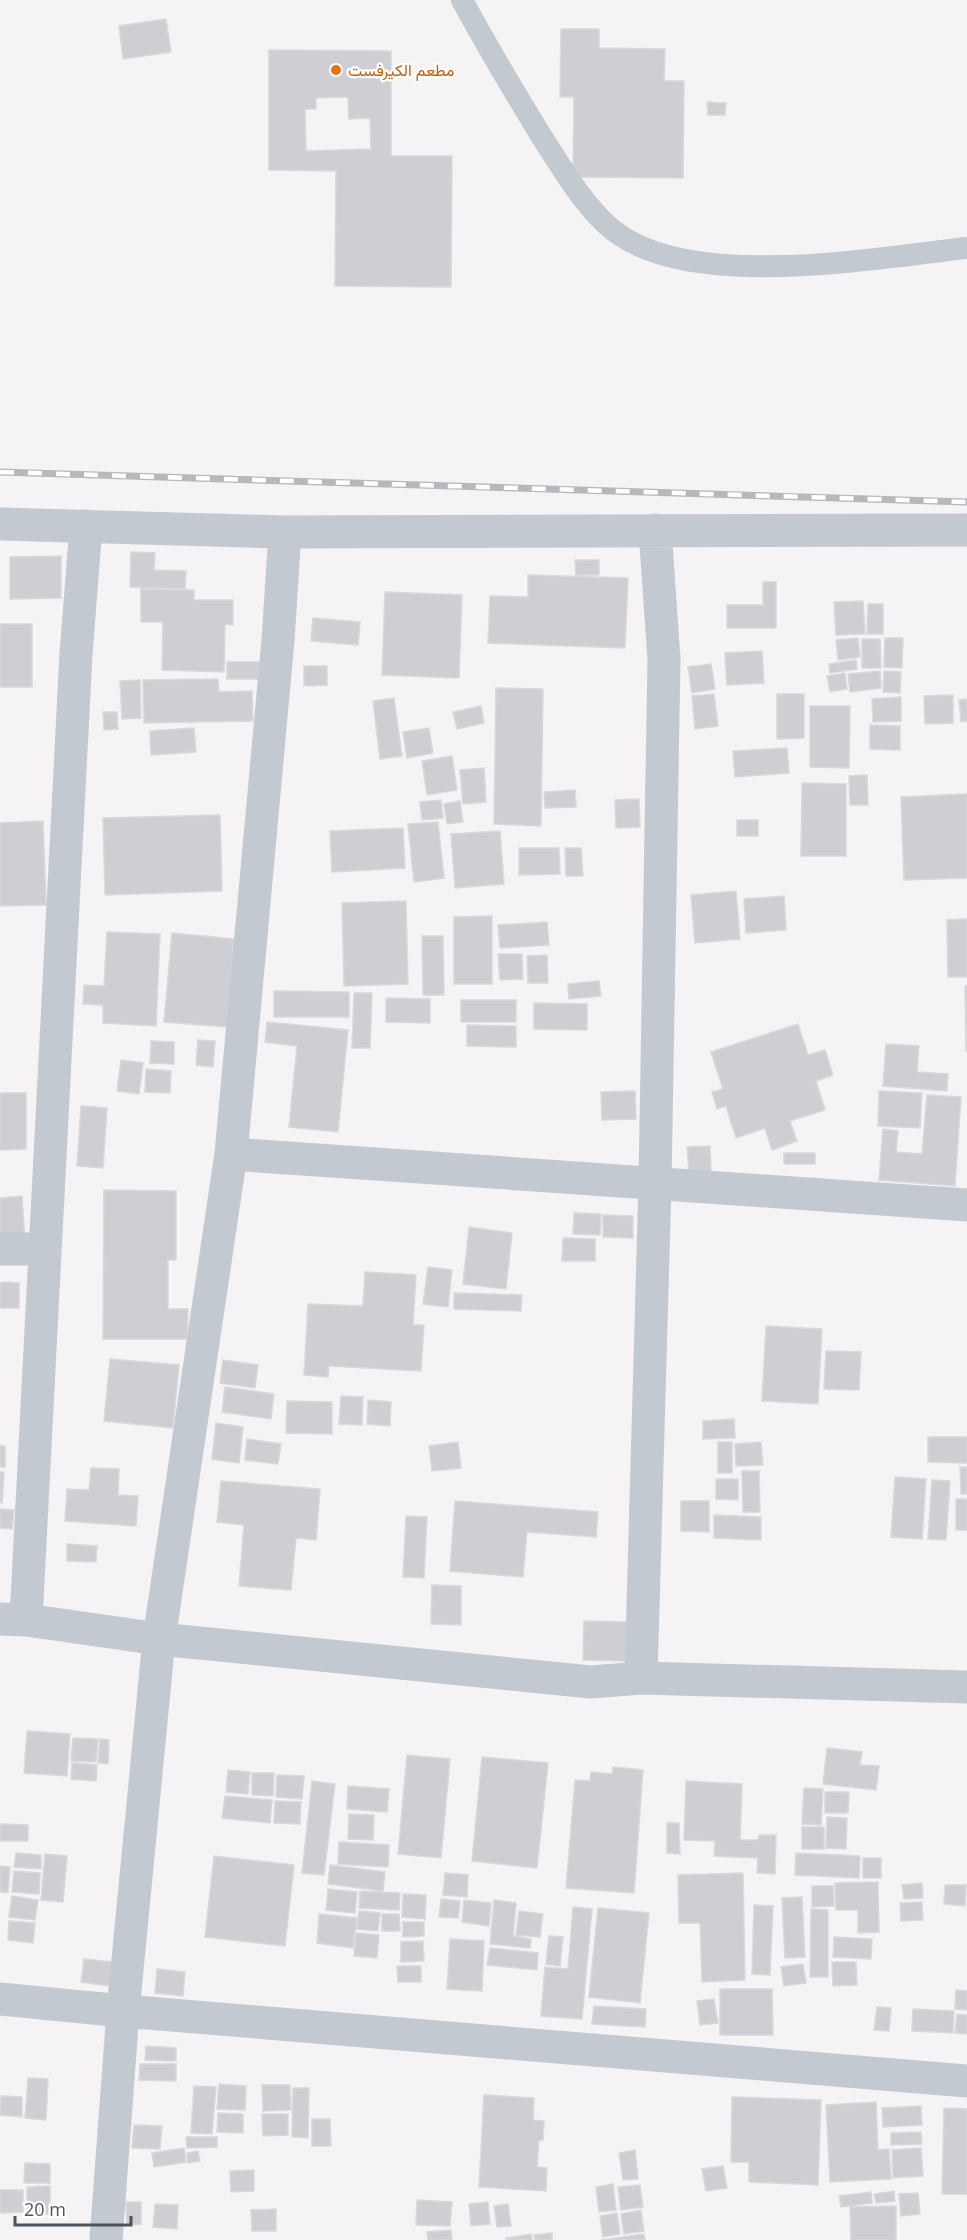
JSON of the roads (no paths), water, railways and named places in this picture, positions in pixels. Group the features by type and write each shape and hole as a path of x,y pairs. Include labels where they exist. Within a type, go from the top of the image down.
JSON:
{"street":[{"path":"0,524 285,532 967,530"},
{"path":"86,526 76,654 45,1249 13,1619 159,1639 591,1682 641,1678 967,1688"},
{"path":"641,1678 655,1184 664,659 655,530"},
{"path":"106,2240 123,2012 159,1639 231,1154 278,639 285,532"},
{"path":"231,1154 967,1205"},
{"path":"0,1249 45,1249"},
{"path":"0,1999 123,2012 967,2081"}],"lane":[{"path":"462,0 524,108 578,195 609,227 633,242 657,253 721,266 806,266 967,248"}],"railway":[{"path":"0,472 967,502"}],"place":[{"name":"مطعم الكيرفست","path":"336,70"}]}
